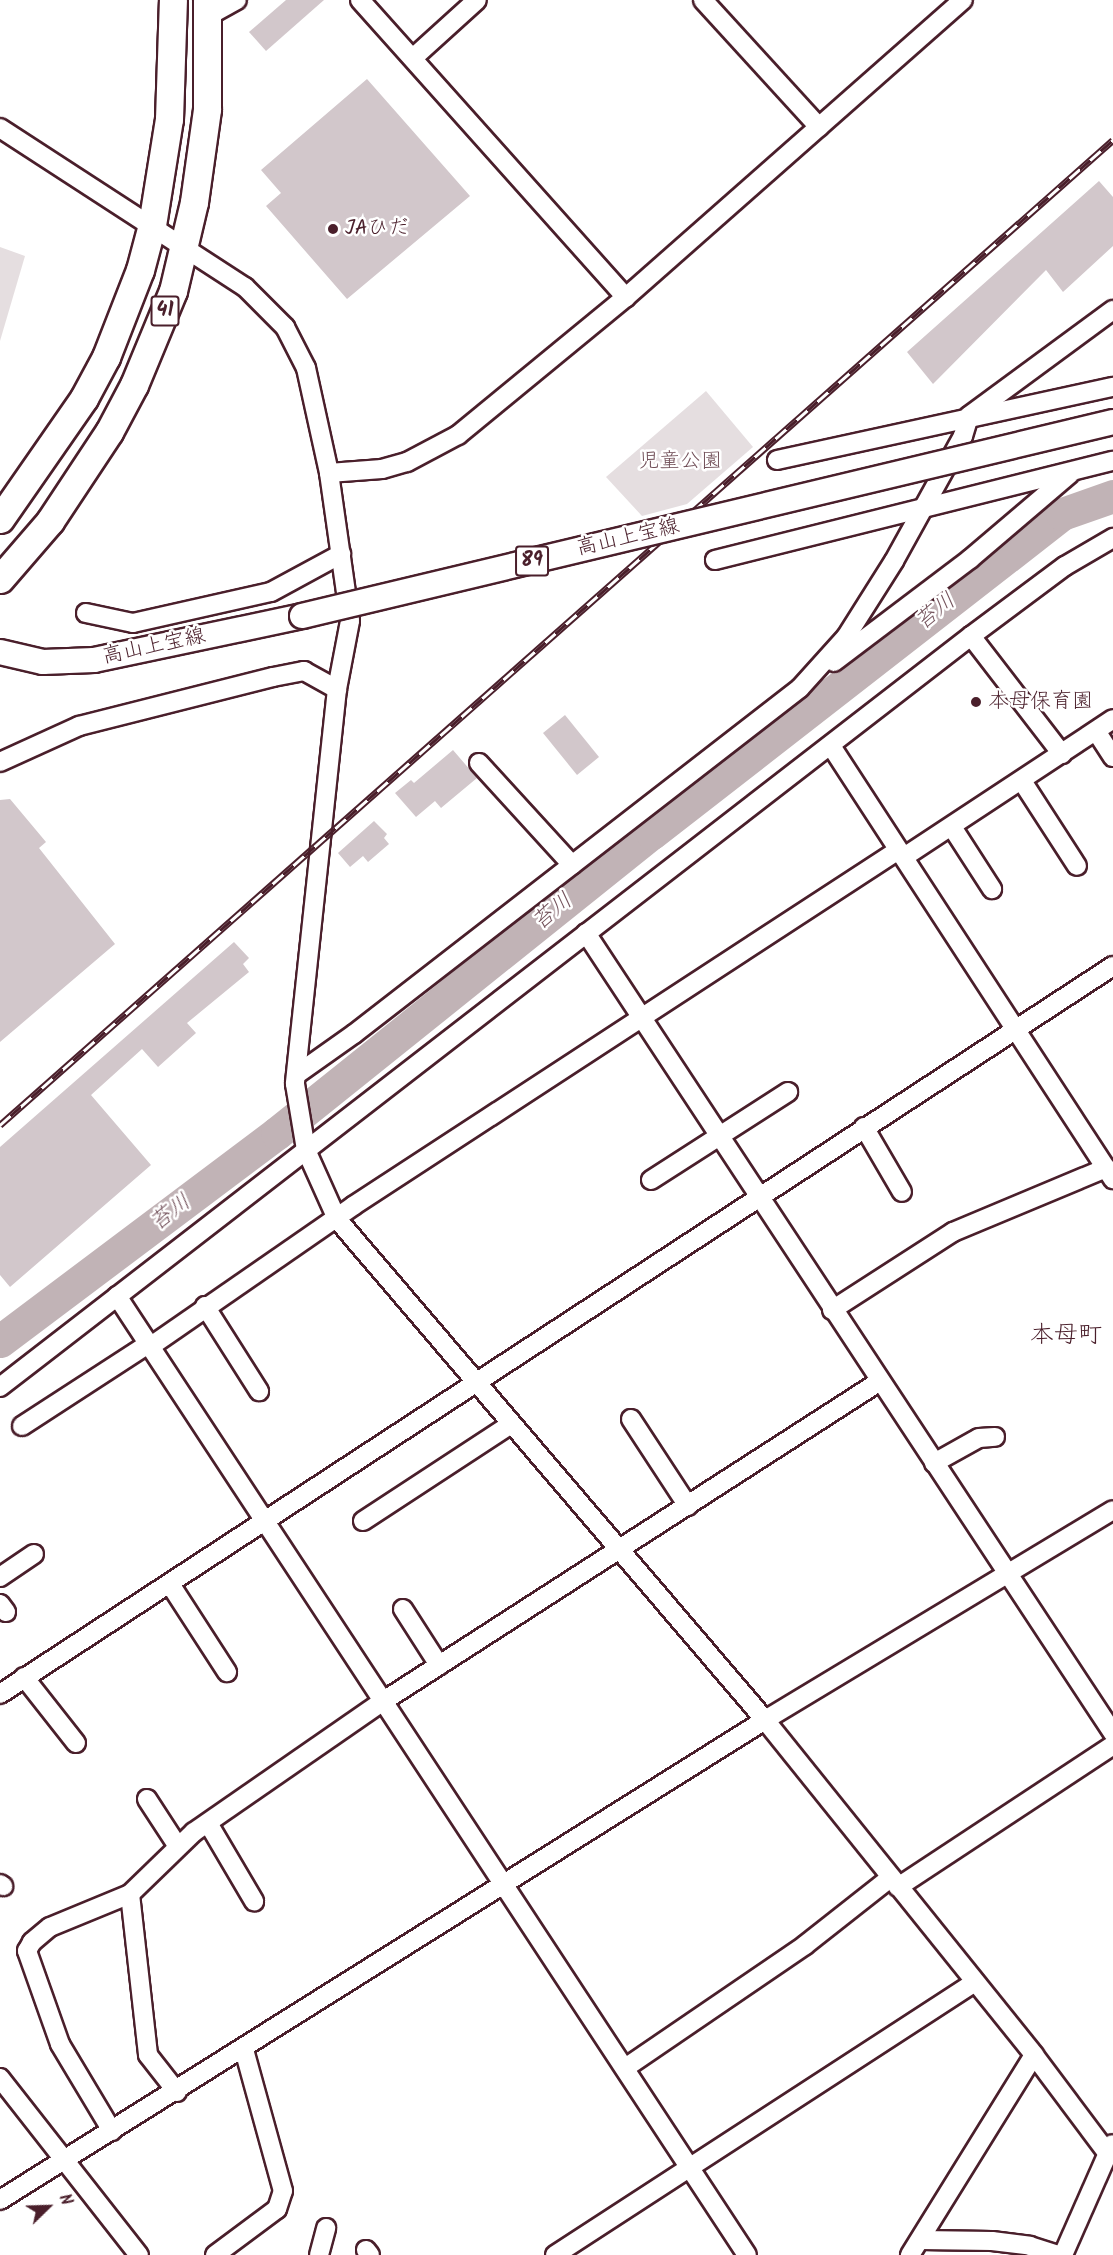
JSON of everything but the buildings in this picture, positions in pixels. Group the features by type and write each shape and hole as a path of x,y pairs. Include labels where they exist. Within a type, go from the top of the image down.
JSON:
{"highway":[{"name":"41","path":"0,519 55,443 106,357 140,270 152,225 169,119 173,0"},
{"name":"41","path":"0,579 50,520 109,432 155,339 185,247 207,109 208,8"}],"main road":[{"name":"高山上宝線","path":"0,652 43,662 94,660 302,616 1113,422"}],"street":[{"path":"208,8 237,0"},
{"path":"360,0 626,297"},
{"path":"413,58 477,0"},
{"path":"703,0 819,127"},
{"path":"329,473 382,469 433,450 491,409 626,297 963,0"},
{"path":"0,128 245,287 285,327 309,377 329,473 350,621 338,689 295,1079 305,1147 337,1219 765,1720 1110,2147 1063,2255"},
{"path":"800,688 846,637 924,507 963,436 969,416 1113,310"},
{"path":"777,460 969,416 1113,387"},
{"path":"716,560 850,529 924,507 1113,460"},
{"path":"295,1079 970,559 1071,472"},
{"path":"0,1387 305,1147 831,746 971,636 1065,566 1113,538"},
{"path":"86,613 133,623 271,592 341,554"},
{"path":"971,636 1062,754"},
{"path":"0,762 50,737 119,714 304,671 338,689"},
{"path":"22,1426 150,1345 205,1306 642,1018 901,854 952,827 1113,719"},
{"path":"1096,731 1113,757"},
{"path":"831,746 1109,1173 953,1232 832,1310"},
{"path":"479,763 572,865"},
{"path":"1022,781 1077,866"},
{"path":"952,827 992,889"},
{"path":"586,933 1007,1576 1113,1733"},
{"path":"0,1694 267,1522 758,1196 1113,966"},
{"path":"651,1180 788,1092"},
{"path":"864,1127 902,1192"},
{"path":"117,1296 747,2255"},
{"path":"205,1306 259,1391"},
{"path":"112,2131 60,2044 27,1951 50,1927 129,1894 177,1845 382,1702 619,1551 880,1380"},
{"path":"631,1419 688,1506"},
{"path":"363,1521 511,1424"},
{"path":"934,1463 979,1438 995,1437"},
{"path":"0,2200 63,2159 177,2092 765,1720 1113,1510"},
{"path":"0,1577 34,1554"},
{"path":"170,1584 227,1672"},
{"path":"403,1609 439,1665"},
{"path":"24,1677 76,1743"},
{"path":"625,2068 805,1946 894,1882 1113,1745"},
{"path":"147,1799 177,1845"},
{"path":"208,1823 254,1901"},
{"path":"129,1894 148,2055 177,2092"},
{"path":"555,2255 975,1982"},
{"path":"215,2255 277,2209 283,2191 244,2049"},
{"path":"910,2255 1034,2055"},
{"path":"0,2078 139,2255"},
{"path":"318,2255 326,2228"},
{"path":"921,2240 992,2241 1030,2246 1057,2255"}],"green space":[{"path":"0,247 25,256 0,341"},
{"name":"児童公園","path":"706,391 753,447 687,504 642,516 606,477"}],"waterway":[{"name":"苔川","path":"0,1341 277,1133 652,833 1062,514 1113,496"}],"railway":[{"path":"0,1125 1113,140"}],"place":[{"name":"JAひだ","path":"333,229"},
{"name":"本母保育園","path":"976,702"}],"district":[{"name":"本母町","path":"1066,1336"}]}
